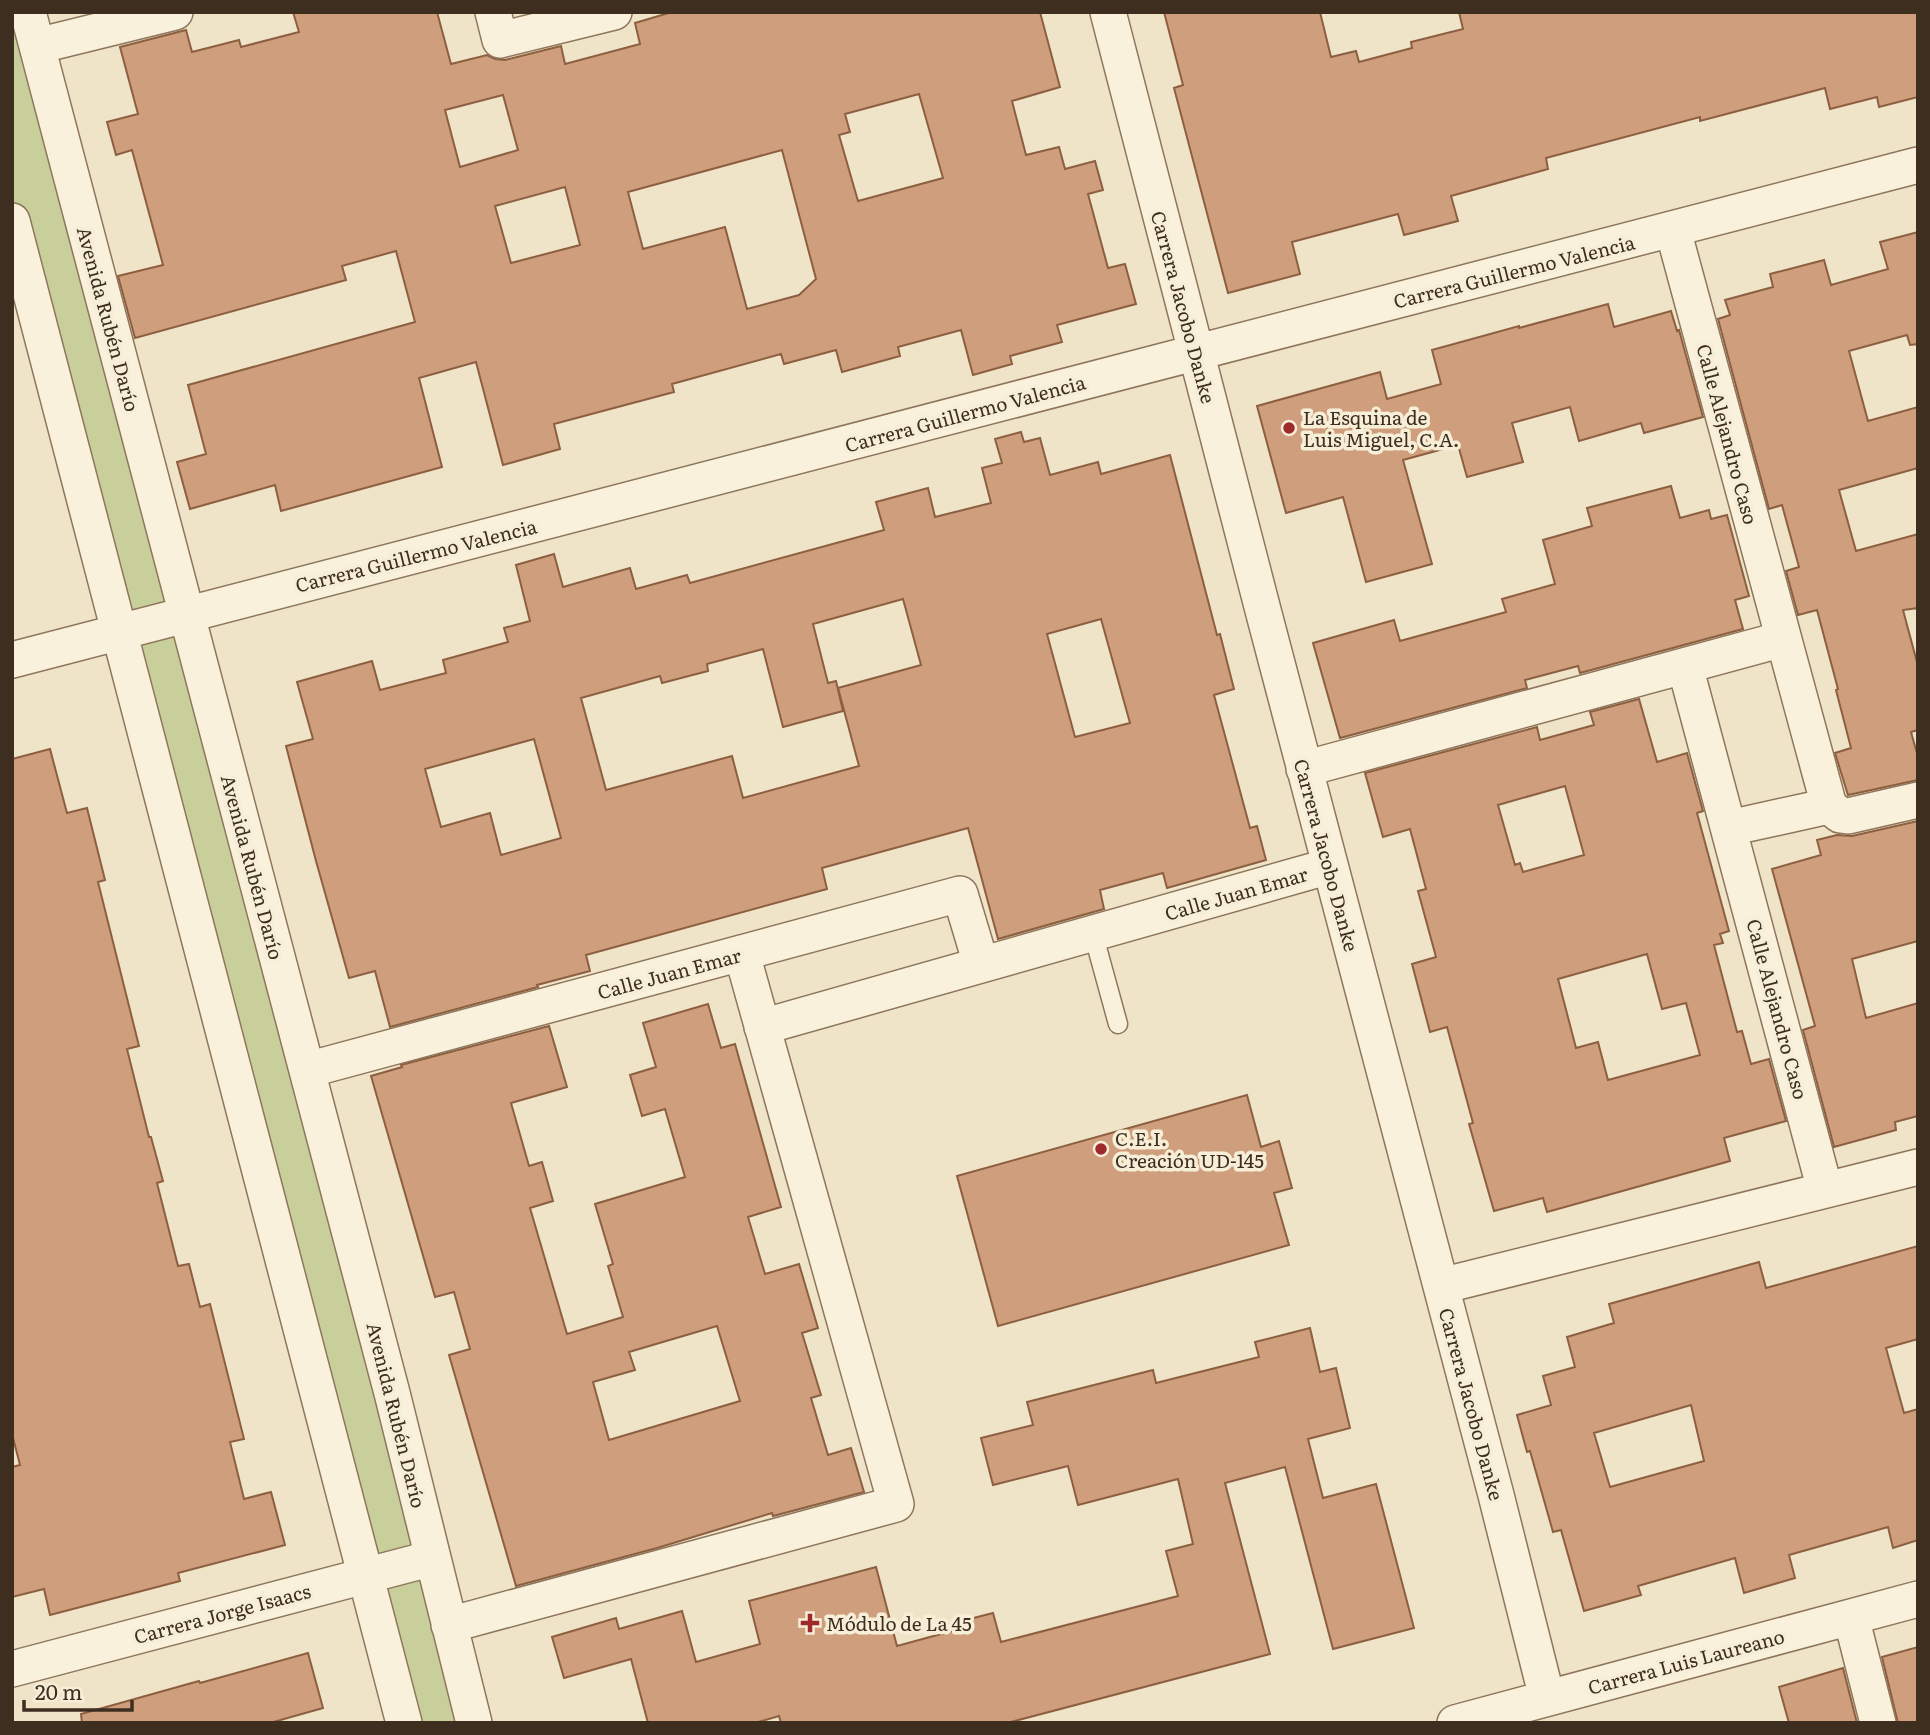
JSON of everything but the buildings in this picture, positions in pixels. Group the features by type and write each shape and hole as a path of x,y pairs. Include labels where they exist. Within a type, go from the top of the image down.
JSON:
{"street":[{"name":"Avenida Rubén Darío","path":"28,12 392,1393 474,1723"},
{"path":"37,46 175,12"},
{"path":"493,12 500,40 614,12"},
{"name":"Carrera Jacobo Danke","path":"1108,12 1547,1698"},
{"name":"Carrera Guillermo Valencia","path":"12,660 1918,165"},
{"path":"12,222 404,1723"},
{"name":"Calle Alejandro Caso","path":"1673,230 1829,806"},
{"path":"1304,769 1783,639"},
{"name":"Calle Alejandro Caso","path":"1685,666 1825,1190"},
{"path":"1729,828 1829,806 1840,815 1848,816 1918,800"},
{"name":"Calle Juan Emar","path":"762,1027 1330,866"},
{"name":"Calle Juan Emar","path":"307,1070 960,894 981,964"},
{"path":"449,1625 896,1504 742,954"},
{"path":"1441,1286 1918,1167"},
{"name":"Carrera Jorge Isaacs","path":"12,1669 433,1558"},
{"name":"Carrera Luis Laureano","path":"1455,1723 1918,1599"},
{"path":"1851,1617 1878,1723"}],"lane":[{"path":"1093,933 1118,1024"}],"green space":[{"path":"12,12 474,1723 404,1723 12,221"}],"place":[{"name":"La Esquina de Luis Miguel, C.A.","path":"1289,428"},
{"name":"C.E.I. Creación UD-145","path":"1101,1149"},
{"name":"Módulo de La 45","path":"810,1623"}]}
